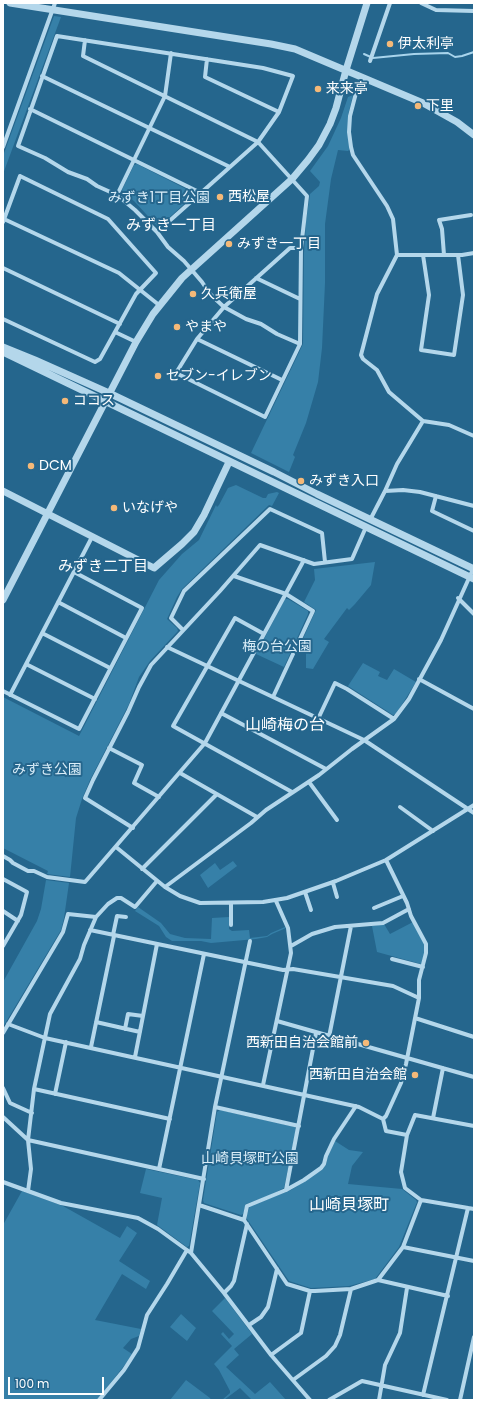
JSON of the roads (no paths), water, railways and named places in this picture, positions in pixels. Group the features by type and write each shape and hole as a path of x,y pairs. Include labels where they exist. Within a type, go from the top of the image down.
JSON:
{"street":[{"path":"10,3 54,7 288,47 423,103 457,122 474,135"},
{"path":"3,600 6,589 47,514 109,393 136,342 159,305 175,285 191,269 292,179 314,152 327,130 336,108 367,3"},
{"path":"370,61 390,3"},
{"path":"421,3 436,10 474,11"},
{"path":"3,147 54,7"},
{"path":"157,232 258,142 279,112 293,76 263,68 57,36 18,146 46,158 68,172 87,179 97,186 117,195 135,210 157,232 168,247 191,269 210,294 224,307 300,344"},
{"path":"85,40 83,56 258,142 307,196 301,248 300,344 265,417 176,374 197,339 224,307 290,248 301,248"},
{"path":"117,195 165,96 172,53"},
{"path":"207,59 205,77 279,112"},
{"path":"42,76 230,167"},
{"path":"356,93 350,116 349,132 353,155 388,206 393,219 397,255 377,294 361,355 363,359 377,370 389,392 423,421 449,425 474,436"},
{"path":"30,109 201,193"},
{"path":"3,319 95,362 100,359 136,294 140,290 156,273 108,219 20,176 4,221 119,273 140,290 159,305"},
{"path":"444,255 442,229 439,220 471,215"},
{"path":"397,255 458,255 474,253"},
{"path":"423,255 429,295 421,350 454,355 463,295 458,255"},
{"path":"3,268 120,324"},
{"path":"256,278 300,299"},
{"path":"116,332 136,342"},
{"path":"197,339 282,380"},
{"path":"3,347 109,393 274,472 471,578"},
{"path":"3,352 229,462 474,568 471,578 458,598 446,629 409,699 394,719 309,782 257,817 165,887"},
{"path":"133,828 85,798 128,712 144,675 167,647 234,576 260,545 314,564 352,559 397,464 423,421"},
{"path":"3,491 154,568 194,532 204,515 229,462"},
{"path":"385,490 420,492 474,506"},
{"path":"436,496 432,511 474,531"},
{"path":"183,630 171,618 184,591 270,509 322,534 325,562"},
{"path":"10,695 92,537"},
{"path":"3,856 28,871 34,871 47,877 85,882 205,743 304,560"},
{"path":"3,691 79,729 142,608 74,572"},
{"path":"234,576 286,594 313,611 273,697"},
{"path":"458,598 474,614"},
{"path":"58,602 126,638"},
{"path":"264,634 234,618 173,726 292,792"},
{"path":"42,633 110,668"},
{"path":"167,647 364,740 474,813"},
{"path":"26,664 95,699"},
{"path":"419,679 474,709"},
{"path":"318,718 335,683 347,688 394,719"},
{"path":"221,713 326,769"},
{"path":"110,748 142,765 134,782 159,797"},
{"path":"180,773 257,817"},
{"path":"309,782 337,820"},
{"path":"142,869 217,794"},
{"path":"116,847 165,887 180,896 200,903 276,901 333,883 386,860 474,805"},
{"path":"400,807 433,831"},
{"path":"383,1119 386,1116 401,1083 415,1018 419,980 426,952 426,944 386,860"},
{"path":"3,879 26,892 18,921 3,945"},
{"path":"28,1191 31,1169 28,1140 34,1089 50,1014 80,959 96,917 108,904 117,898 120,898 135,907 157,881"},
{"path":"333,883 337,898"},
{"path":"304,892 311,910"},
{"path":"374,908 403,896"},
{"path":"263,1085 292,953 288,928 276,901"},
{"path":"231,903 231,925"},
{"path":"291,946 298,941 322,930 335,927 383,923 409,909"},
{"path":"3,911 18,921"},
{"path":"3,1033 63,932 68,914 96,917"},
{"path":"91,1047 117,916 126,917"},
{"path":"329,1037 351,926"},
{"path":"90,930 113,936 283,970 293,969 393,986 418,998"},
{"path":"99,1400 124,1370 138,1348 147,1315 189,1252 204,1179 215,1107 250,941"},
{"path":"135,1057 157,944"},
{"path":"159,1169 204,954"},
{"path":"392,959 422,967"},
{"path":"125,1029 128,1014 143,1016"},
{"path":"415,1018 474,1037"},
{"path":"277,1021 474,1077"},
{"path":"96,1022 140,1032"},
{"path":"8,1024 45,1038 356,1106 383,1119"},
{"path":"286,1190 316,1033"},
{"path":"55,1094 66,1042"},
{"path":"433,1118 443,1068"},
{"path":"3,1088 10,1103 32,1113"},
{"path":"34,1089 170,1119"},
{"path":"224,1293 234,1281 246,1222 247,1206 286,1190 321,1168 334,1138 356,1106"},
{"path":"215,1107 299,1126"},
{"path":"474,1126 415,1115 407,1134 401,1172 405,1188 421,1200 474,1209"},
{"path":"3,1117 28,1140 204,1179"},
{"path":"383,1119 386,1131 407,1134"},
{"path":"3,1182 61,1203 138,1218 158,1229 189,1252 224,1293 271,1355 310,1400"},
{"path":"378,1280 403,1247 421,1200"},
{"path":"199,1205 246,1222 287,1284 310,1291 351,1289 378,1280 407,1288 448,1296"},
{"path":"424,1395 468,1208"},
{"path":"403,1247 474,1261"},
{"path":"249,1325 261,1317 268,1307 277,1269"},
{"path":"379,1400 385,1366 400,1333 407,1288"},
{"path":"293,1380 326,1356 335,1346 340,1335 351,1289"},
{"path":"271,1355 302,1333 310,1291"},
{"path":"460,1400 474,1337"},
{"path":"329,1400 362,1381 447,1400"}],"waterway":[{"path":"364,54 373,58 414,54 448,53 455,57 474,52"}],"place":[{"name":"伊太利亭","path":"390,44"},
{"name":"来来亭","path":"318,89"},
{"name":"下里","path":"418,106"},
{"name":"西松屋","path":"220,197"},
{"name":"みずき一丁目","path":"229,244"},
{"name":"久兵衛屋","path":"193,294"},
{"name":"やまや","path":"177,327"},
{"name":"セブン-イレブン","path":"158,376"},
{"name":"ココス","path":"65,401"},
{"name":"DCM","path":"31,466"},
{"name":"みずき入口","path":"301,481"},
{"name":"いなげや","path":"114,508"},
{"name":"西新田自治会館前","path":"366,1043"},
{"name":"西新田自治会館","path":"415,1075"}],"district":[{"name":"みずき一丁目","path":"171,226"},
{"name":"みずき二丁目","path":"103,567"},
{"name":"山崎梅の台","path":"285,726"},
{"name":"山崎貝塚町","path":"349,1206"}],"park label":[{"name":"みずき1丁目公園","path":"159,198"},
{"name":"梅の台公園","path":"277,647"},
{"name":"みずき公園","path":"47,770"},
{"name":"山崎貝塚町公園","path":"250,1159"}]}
